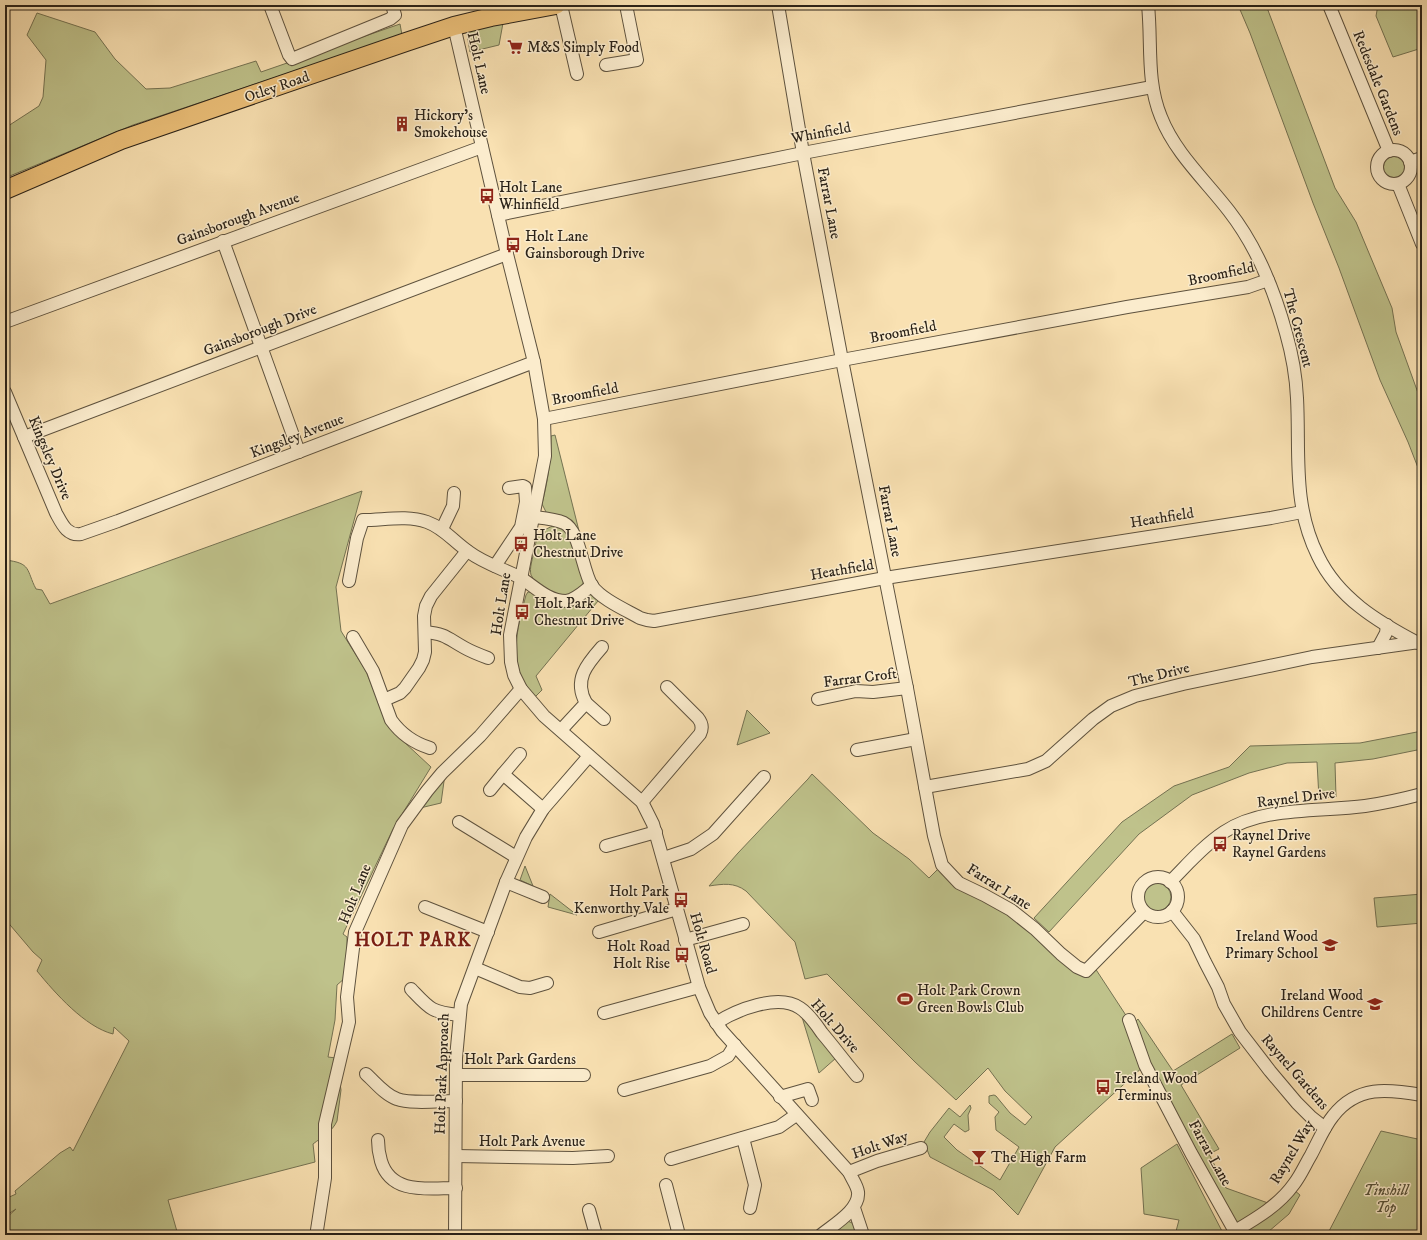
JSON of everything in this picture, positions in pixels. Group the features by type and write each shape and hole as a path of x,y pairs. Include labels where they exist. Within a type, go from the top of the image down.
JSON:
{"highway":[{"name":"Otley Road","path":"5,190 121,140 454,26 491,17 556,5"}],"street":[{"path":"270,5 289,55 292,59 390,18 395,15 392,5"},
{"path":"561,5 577,74"},
{"path":"606,64 637,60 626,5"},
{"name":"Farrar Lane","path":"778,5 803,153 842,360 907,688 934,836 942,865 959,883 1011,910 1035,929 1061,954 1077,967 1086,972 1144,912"},
{"name":"The Crescent","path":"1148,5 1150,20 1150,67 1152,87 1160,117 1173,141 1230,212 1252,245 1268,280 1286,334 1293,362 1297,396 1299,488 1302,512 1318,556 1337,586 1356,604 1386,625 1420,642"},
{"name":"Redesdale Gardens","path":"1329,5 1389,151"},
{"name":"Holt Lane","path":"317,1235 325,1178 325,1124 349,1022 347,997 355,932 402,825 442,773 480,736 521,689 514,675 511,662 510,635 545,456 544,419 534,362 507,254 454,26"},
{"name":"Whinfield","path":"498,216 803,153 1152,87"},
{"name":"Gainsborough Avenue","path":"5,322 482,147"},
{"name":"Redesdale Gardens","path":"1398,184 1392,184 1381,179 1377,169 1379,158 1389,151 1395,150 1400,151 1407,156 1410,162"},
{"path":"1422,158 1410,162 1411,171 1407,179 1398,184 1422,244"},
{"path":"223,241 300,452"},
{"name":"Gainsborough Drive","path":"24,437 507,254"},
{"name":"Broomfield","path":"544,419 842,360 1126,307 1248,287 1268,280"},
{"name":"Kingsley Avenue","path":"70,533 76,535 81,534 534,362"},
{"name":"Kingsley Drive","path":"5,392 56,513 64,528 70,533"},
{"path":"494,566 521,526 526,502 525,487 509,488"},
{"path":"442,529 453,506 454,493"},
{"name":"Heathfield","path":"534,517 563,522 569,527 574,534 583,566 597,592 640,618 654,621 885,578 1302,512"},
{"path":"350,582 357,538 363,520 416,520 427,522 442,529 466,551 478,559 521,578 546,595 557,600 568,601 577,597 592,584"},
{"path":"384,700 400,693 419,668 425,652 424,616 426,606 431,596 466,551"},
{"path":"1378,648 1386,633 1386,625"},
{"path":"425,632 446,636 464,648 488,658"},
{"path":"353,637 371,667 391,720 395,726 415,743 430,748"},
{"name":"The Drive","path":"925,787 1028,769 1046,761 1099,714 1111,706 1135,696 1183,684 1312,657 1420,642"},
{"path":"602,647 589,661 582,676 581,689 582,696 586,703 604,719"},
{"path":"642,802 702,730 701,721 667,687"},
{"name":"Farrar Croft","path":"818,699 856,691 873,692 907,688"},
{"name":"Holt Road","path":"521,689 544,716 642,802 648,812 656,832 699,987 710,1013 722,1031 849,1172 858,1193 854,1208"},
{"path":"561,730 586,703"},
{"path":"857,750 916,739"},
{"path":"490,790 520,754"},
{"name":"Holt Park Approach","path":"456,1235 456,1075 459,1015 461,1004 506,882 516,857 531,828 543,809 590,756"},
{"path":"503,774 543,809"},
{"path":"664,858 691,849 713,834 764,777"},
{"name":"Raynel Drive","path":"1170,882 1196,855 1223,832 1254,818 1295,811 1366,806 1422,794"},
{"path":"459,822 516,857"},
{"path":"606,846 656,832"},
{"path":"1158,877 1170,882 1177,893 1178,899 1172,911 1162,917 1155,917 1144,912 1140,907 1138,893 1145,882 1151,878 1158,877"},
{"path":"506,882 543,897"},
{"path":"425,907 488,932"},
{"path":"599,932 677,909"},
{"name":"Raynel Gardens","path":"1172,911 1194,939 1218,987 1224,1004 1240,1032 1297,1103 1325,1128"},
{"path":"685,940 743,924"},
{"path":"475,968 520,987 530,988 547,983"},
{"path":"604,1013 699,987"},
{"path":"411,989 428,1007 435,1011 459,1015"},
{"name":"Holt Drive","path":"716,1023 728,1016 775,1002 787,1003 799,1007 809,1016 857,1076"},
{"name":"Farrar Lane","path":"1129,1020 1145,1065 1191,1153 1236,1233"},
{"path":"624,1090 710,1066 728,1056 735,1045"},
{"path":"366,1074 388,1094 396,1099 405,1101 456,1102"},
{"name":"Holt Park Gardens","path":"456,1075 584,1075"},
{"path":"780,1097 808,1089 812,1100"},
{"name":"Raynel Way","path":"1236,1233 1261,1216 1286,1194 1295,1183 1333,1115 1352,1098 1383,1090 1397,1090 1422,1095"},
{"path":"671,1159 779,1127 796,1114"},
{"path":"743,1138 756,1185 750,1208"},
{"path":"378,1140 381,1163 397,1184 404,1187 414,1188 456,1188"},
{"name":"Holt Way","path":"849,1172 876,1161 921,1148"},
{"name":"Holt Park Avenue","path":"456,1156 573,1158 608,1156"},
{"path":"666,1185 679,1235"},
{"path":"821,1235 854,1208 863,1235"},
{"path":"589,1210 596,1235"}],"green space":[{"path":"1238,5 1266,5 1335,188 1356,222 1392,308 1396,332 1422,404 1422,478 1408,442 1380,380 1339,268"},
{"path":"1378,5 1422,5 1422,48 1393,57 1376,16"},
{"path":"37,13 95,32 115,59 146,89 170,88 256,61 261,72 400,24 402,35 133,125 5,178 5,128 39,106 43,97 46,60 27,35"},
{"path":"503,23 499,45 470,52 467,34 469,31"},
{"path":"1394,155 1399,156 1405,162 1405,172 1399,178 1394,179 1389,178 1383,172 1382,167 1383,162 1389,156"},
{"path":"555,435 579,531 547,514 542,504 549,470 551,436"},
{"path":"362,491 336,587 341,631 366,671 389,728 431,767 393,829 343,934 347,937 345,978 337,985 335,1020 328,1057 336,1058 341,1090 337,1121 330,1131 313,1144 315,1162 168,1200 178,1235 5,1235 5,1219 16,1209 5,1216 5,1199 16,1194 15,1191 60,1153 70,1147 73,1151 129,1041 114,1027 113,1034 102,1030 81,1017 71,1008 37,971 42,960 33,952 5,919 5,560 14,561 24,565 29,572 36,589 42,590 50,604"},
{"path":"553,526 562,527 569,533 584,580 577,592 567,596 550,592 536,582 531,575 531,566 537,538 544,530"},
{"path":"528,592 532,592 569,605 580,602 590,593 598,601 536,676 542,690 535,697 519,672 516,650 518,627"},
{"path":"747,710 770,733 737,745"},
{"path":"1422,731 1422,749 1373,759 1335,763 1336,797 1319,798 1317,762 1287,763 1249,773 1192,795 1139,834 1049,932 1034,918 1122,822 1174,786 1229,767 1250,746 1360,743"},
{"path":"445,774 441,803 420,808"},
{"path":"812,774 873,833 909,859 929,878 942,865 984,895 1077,967 1093,965 1129,1020 1134,1023 1138,1019 1173,1071 1232,1034 1240,1048 1181,1085 1219,1149 1209,1154 1226,1188 1268,1203 1294,1190 1300,1195 1289,1214 1268,1232 1267,1235 1244,1235 1145,1065 1055,1147 1018,1215 993,1190 930,1157 924,1142 930,1132 949,1108 960,1117 970,1105 971,1108 968,1115 969,1130 965,1132 954,1124 944,1137 957,1150 1000,1180 1019,1147 996,1130 995,1117 999,1112 989,1103 989,1096 996,1096 1010,1113 1025,1125 1032,1117 1005,1091 988,1068 956,1100 915,1062 827,974 805,979 795,942 746,891 733,885 724,884 709,886"},
{"path":"525,866 533,886 520,880"},
{"path":"1157,883 1167,887 1171,897 1167,907 1157,911 1147,907 1143,897 1147,887"},
{"path":"550,894 577,915 548,907"},
{"path":"1422,894 1422,923 1377,927 1374,898"},
{"path":"802,1017 836,1058 819,1073"},
{"name":"Tinshill Top","path":"1381,1131 1422,1140 1422,1235 1327,1235"},
{"path":"1177,1144 1224,1235 1175,1235 1179,1220 1144,1214 1141,1168"},
{"path":"848,1221 854,1224 858,1235 828,1235"}],"place":[{"name":"M&S Simply Food","path":"515,47"},
{"name":"Hickory's Smokehouse","path":"402,124"},
{"name":"Holt Lane Whinfield","path":"487,196"},
{"name":"Holt Lane Gainsborough Drive","path":"513,245"},
{"name":"Holt Lane Chestnut Drive","path":"521,544"},
{"name":"Holt Park Chestnut Drive","path":"522,612"},
{"name":"Raynel Drive Raynel Gardens","path":"1220,844"},
{"name":"Holt Park Kenworthy Vale","path":"681,900"},
{"name":"Ireland Wood Primary School","path":"1330,945"},
{"name":"Holt Road Holt Rise","path":"682,955"},
{"name":"Holt Park Crown Green Bowls Club","path":"905,999"},
{"name":"Ireland Wood Childrens Centre","path":"1375,1004"},
{"name":"Ireland Wood Terminus","path":"1103,1087"},
{"name":"The High Farm","path":"979,1157"}],"district":[{"name":"HOLT PARK","path":"413,940"}]}
